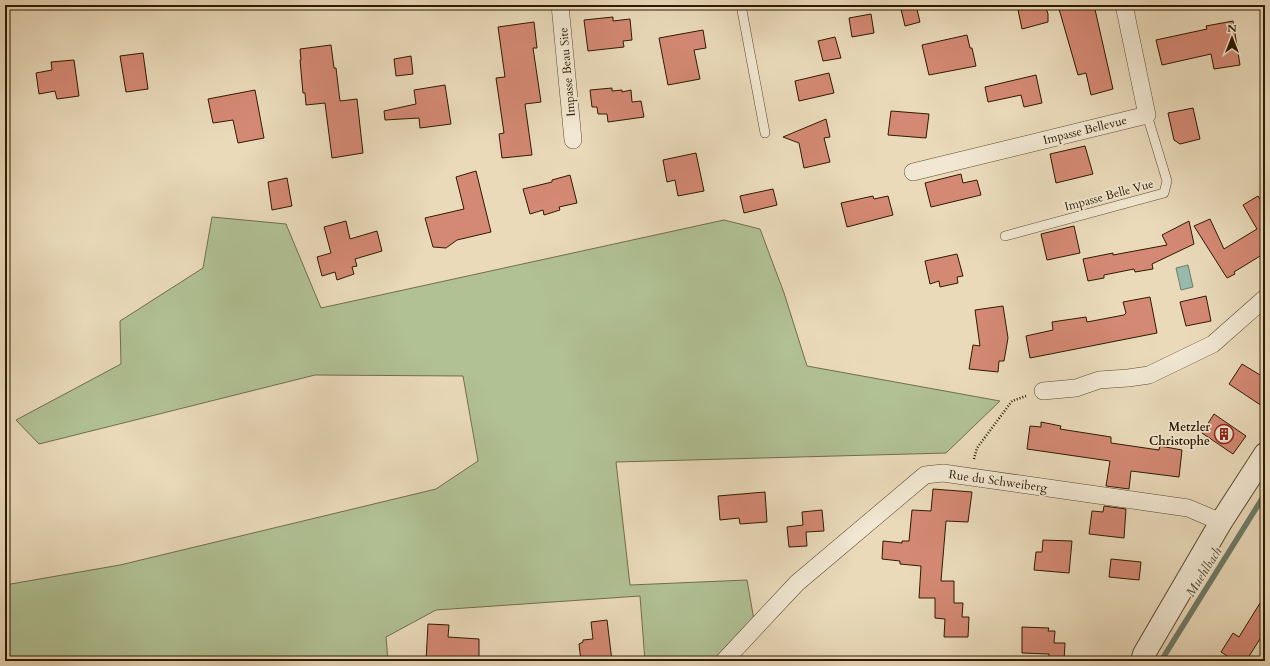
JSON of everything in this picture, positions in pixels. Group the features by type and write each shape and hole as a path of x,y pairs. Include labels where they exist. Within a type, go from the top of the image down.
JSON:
{"street":[{"name":"Impasse Beau Site","path":"560,5 573,140"},
{"path":"1124,5 1147,115"},
{"name":"Impasse Bellevue","path":"913,172 1147,115"},
{"path":"1043,391 1076,388 1099,380 1149,375 1213,344 1265,298"},
{"path":"1142,661 1144,654 1221,522 1263,460"},
{"name":"Rue du Schweiberg","path":"724,661 797,583 925,475 943,473 1188,508 1221,522"}],"lane":[{"path":"741,5 766,133"},
{"name":"Impasse Belle Vue","path":"1005,236 1164,193 1167,181 1147,115"}],"path":[{"path":"970,477 977,448 1012,401 1043,391"}],"shaded area":[{"path":"212,217 286,224 321,308 724,220 760,229 784,293 807,366 1000,401 946,453 616,462 630,585 747,580 754,620 719,661 645,661 640,596 436,610 386,637 388,661 5,661 5,585 120,565 436,489 478,461 463,376 315,375 39,444 16,420 121,364 120,321 203,268"},
{"path":"1188,265 1193,287 1181,290 1176,268"}],"building":[{"path":"900,5 916,5 920,22 905,26"},
{"path":"1017,5 1045,5 1048,14 1048,22 1022,29"},
{"path":"1077,5 1094,5 1113,89 1091,95 1086,73 1078,75 1059,9"},
{"path":"871,14 874,33 852,37 849,18"},
{"path":"613,17 613,21 630,19 632,40 623,41 624,47 588,51 584,20"},
{"path":"1233,21 1240,65 1214,69 1211,54 1162,65 1156,40 1207,29 1206,26"},
{"path":"534,22 537,48 533,48 541,102 525,104 532,155 502,158 499,134 504,133 496,78 505,77 498,27"},
{"path":"703,30 706,48 694,50 700,79 668,85 659,38"},
{"path":"967,35 976,66 929,75 922,45"},
{"path":"835,37 841,58 823,61 818,41"},
{"path":"331,45 334,68 336,68 340,101 357,99 363,153 332,158 325,103 306,105 305,93 303,93 300,60 300,49"},
{"path":"143,53 148,89 126,92 120,56"},
{"path":"411,56 413,74 396,76 394,59"},
{"path":"74,60 79,96 57,99 55,91 39,94 36,73 52,70 51,62"},
{"path":"829,73 834,93 799,101 795,81"},
{"path":"1036,75 1042,103 1024,107 1021,95 988,102 985,87"},
{"path":"445,85 451,124 420,128 419,118 385,120 384,111 416,104 414,90"},
{"path":"612,88 612,91 622,90 622,92 631,90 632,102 641,101 644,117 608,122 607,114 598,114 597,107 592,107 590,90"},
{"path":"255,90 264,138 238,143 233,120 213,123 208,99"},
{"path":"1193,108 1200,139 1180,144 1174,140 1168,113"},
{"path":"891,111 929,114 926,138 888,135"},
{"path":"826,119 830,137 824,138 830,162 804,168 799,143 783,137"},
{"path":"1085,146 1093,174 1056,183 1050,154"},
{"path":"696,153 704,191 678,196 675,180 667,182 663,160"},
{"path":"476,171 491,232 457,240 446,248 433,247 425,218 464,209 456,177"},
{"path":"961,174 963,183 977,180 981,195 931,207 925,183"},
{"path":"570,175 577,203 559,207 560,210 544,215 543,210 530,214 523,189 552,182 552,180"},
{"path":"287,178 292,206 272,210 268,182"},
{"path":"773,189 777,205 744,213 740,196"},
{"path":"873,196 874,199 888,196 893,215 847,227 841,203"},
{"path":"1258,196 1265,206 1265,253 1227,278 1194,226 1210,219 1224,249 1257,229 1243,205"},
{"path":"346,221 350,239 377,231 382,251 355,259 357,266 352,267 354,274 337,280 335,272 322,276 317,257 331,253 324,227"},
{"path":"1189,221 1194,244 1152,264 1153,269 1135,272 1134,269 1104,275 1104,278 1088,281 1083,259 1167,245 1162,235"},
{"path":"1074,226 1080,253 1047,260 1041,234"},
{"path":"957,254 963,276 957,277 958,283 940,287 939,281 930,284 925,261"},
{"path":"1206,296 1211,321 1186,326 1180,302"},
{"path":"1150,297 1157,333 1030,358 1026,336 1053,330 1052,322 1086,317 1087,322 1124,315 1126,313 1123,302"},
{"path":"1003,306 1008,338 1004,361 999,361 998,372 969,369 973,345 980,346 975,310"},
{"path":"1242,364 1265,378 1265,408 1229,384"},
{"name":"Metzler Christophe","path":"1214,414 1246,436 1233,454 1202,433"},
{"path":"1041,422 1061,426 1060,429 1111,437 1111,443 1159,450 1160,446 1182,450 1179,477 1131,471 1129,489 1106,486 1110,461 1027,449 1030,426 1041,427"},
{"path":"933,489 972,492 968,522 946,521 941,581 954,581 954,603 963,603 962,617 969,617 968,637 944,637 945,619 935,618 935,598 919,598 921,566 900,564 900,561 882,559 883,541 902,543 902,541 909,541 912,510 931,511"},
{"path":"765,492 767,522 740,524 739,518 720,520 718,496"},
{"path":"1104,506 1126,509 1124,538 1089,534 1092,511 1103,512"},
{"path":"822,510 824,531 806,532 807,546 789,547 787,527 803,525 802,512"},
{"path":"1043,540 1072,541 1069,573 1034,570 1036,552 1042,552"},
{"path":"1111,559 1141,562 1139,580 1109,577"},
{"path":"1265,595 1265,631 1246,661 1235,661 1221,652 1233,633 1239,637"},
{"path":"607,620 612,661 581,661 579,644 583,642 583,640 593,639 591,622"},
{"path":"428,624 449,625 448,637 479,639 479,661 426,661"},
{"path":"1022,627 1049,628 1048,631 1055,631 1054,643 1065,643 1064,661 1049,661 1049,654 1022,653"}],"waterway":[{"name":"Muehlbach","path":"1161,661 1265,494"}],"place":[{"name":"Metzler Christophe","path":"1224,434"}]}
